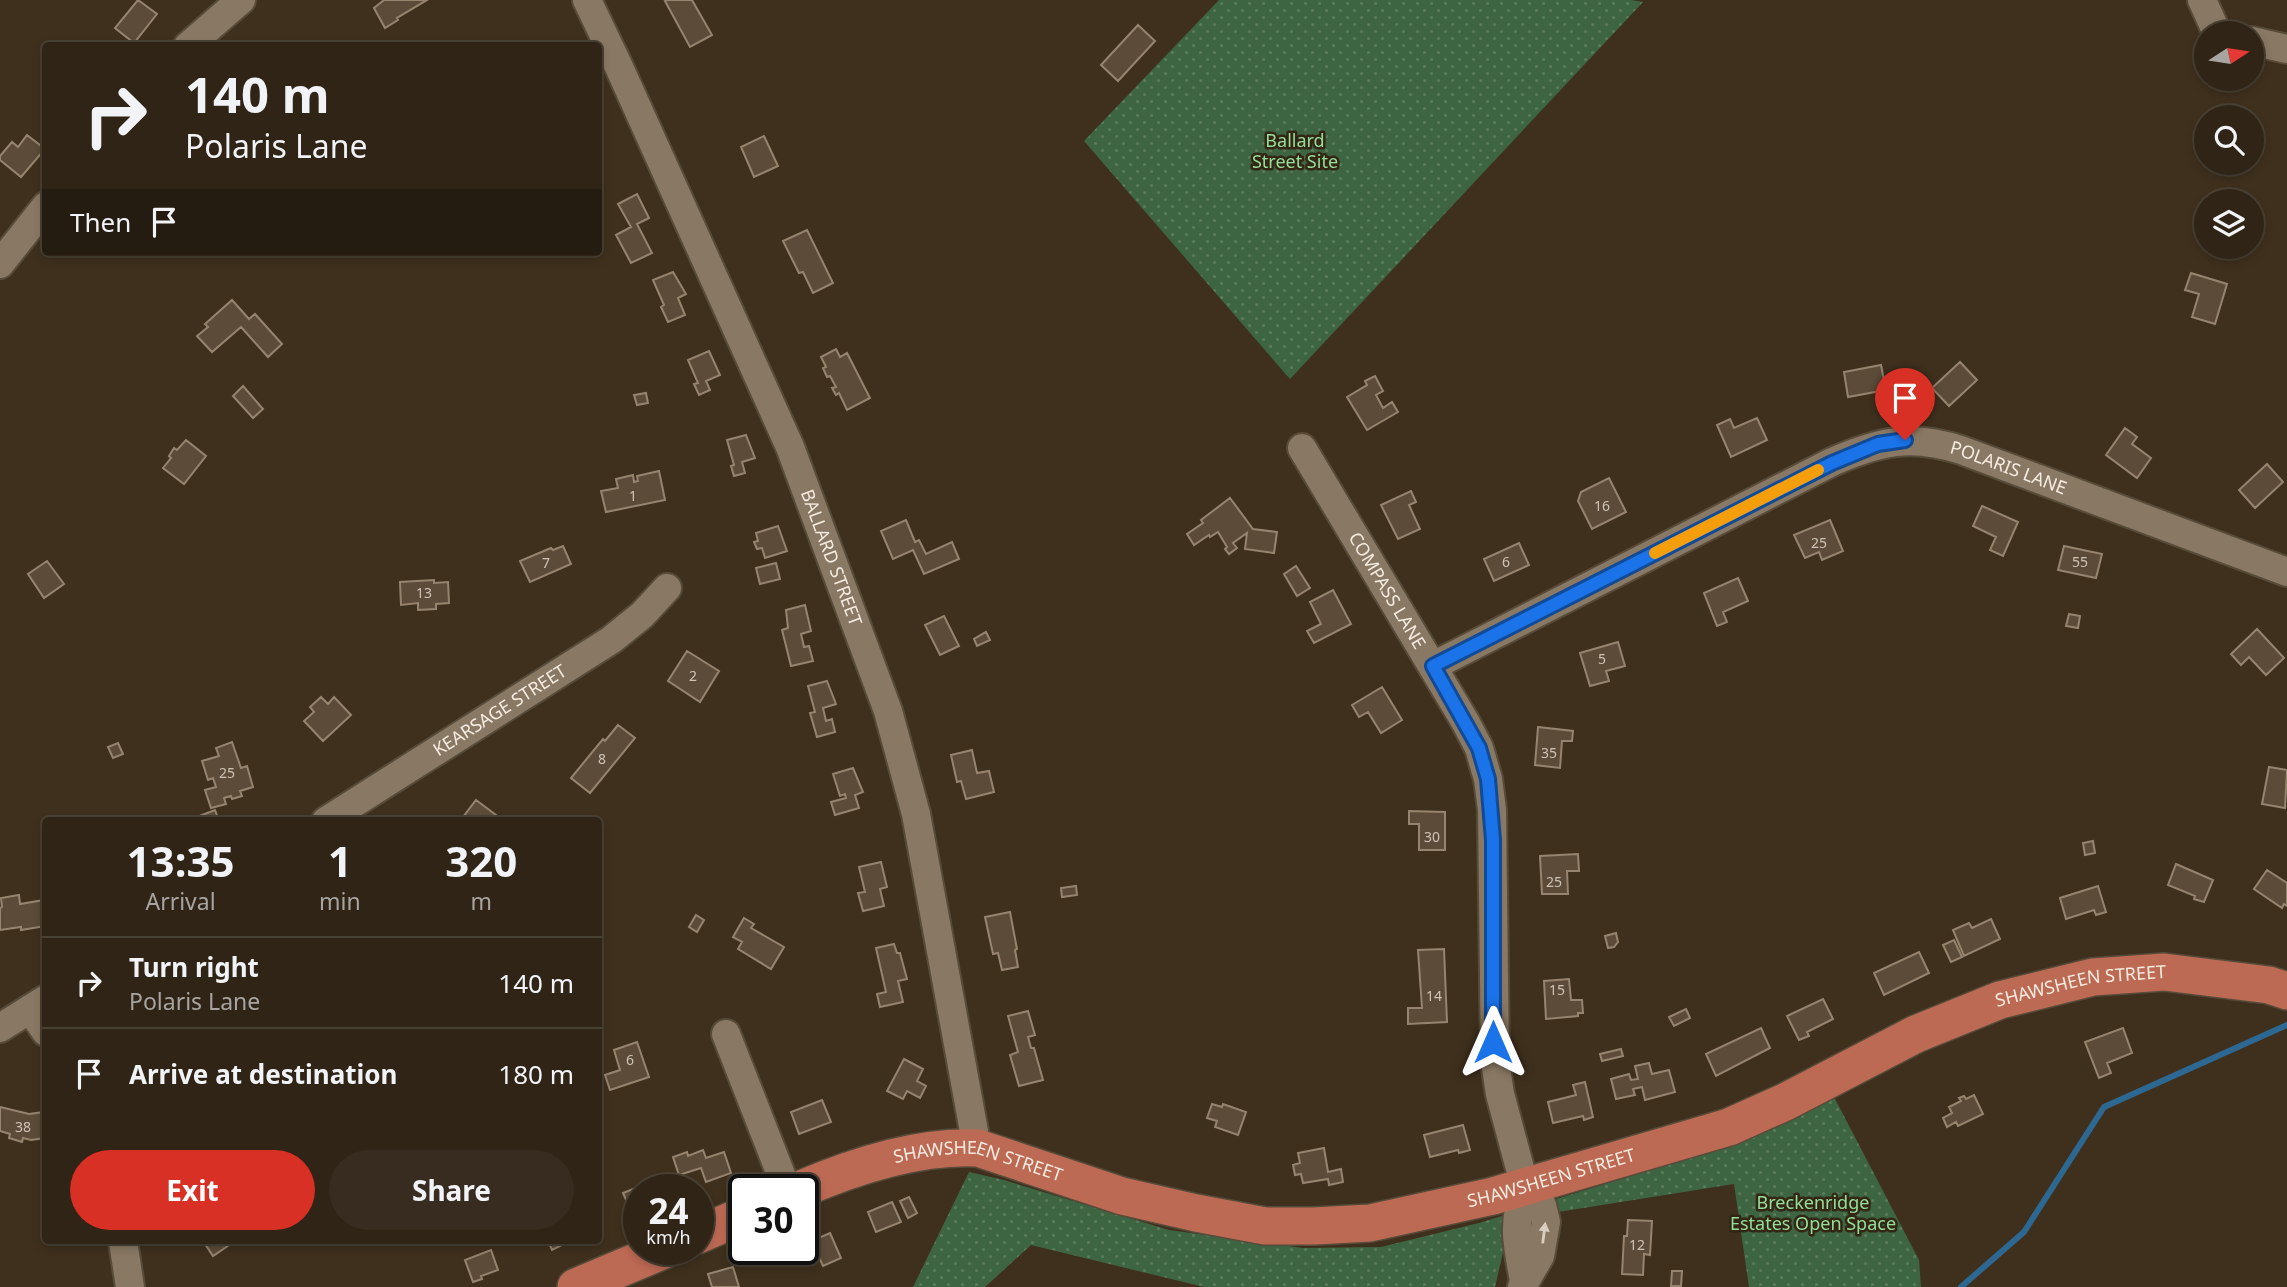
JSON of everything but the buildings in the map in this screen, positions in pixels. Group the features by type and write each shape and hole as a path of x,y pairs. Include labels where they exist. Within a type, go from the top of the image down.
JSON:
{"main road":[{"name":"SHAWSHEEN STREET","path":"819,1181 919,1151 956,1146 977,1148 1122,1196 1265,1226 1370,1223 1493,1196 1729,1127 1785,1102 1937,1024 2000,1000 2093,977 2164,972 2269,985 2287,991"},
{"path":"576,1287 628,1265"}],"street":[{"path":"193,42 241,0"},
{"name":"BALLARD STREET","path":"587,0 790,447 888,711 916,814 977,1148"},
{"path":"2202,0 2212,21"},
{"path":"2264,44 2287,49"},
{"path":"0,264 42,211"},
{"name":"POLARIS LANE","path":"1433,666 1832,463 1891,441 1919,440 1961,450 2287,572"},
{"name":"COMPASS LANE","path":"1302,449 1433,666 1479,748 1488,779 1493,840 1493,1042 1500,1094 1525,1187 1542,1205 1546,1222 1540,1256 1523,1284"},
{"name":"KEARSAGE STREET","path":"332,817 611,640 642,615 667,588"},
{"path":"0,1028 40,1013"},
{"path":"726,1034 781,1174"},
{"path":"123,1244 130,1287"}],"green space":[{"name":"Ballard Street Site","path":"1219,0 1643,2 1290,379 1084,141"},
{"name":"Breckenridge Estates Open Space","path":"1834,1097 1919,1260 1921,1287 1749,1287 1734,1184 1558,1212 1501,1241 1504,1248 1495,1287 1204,1287 1031,1245 985,1287 913,1287 969,1172 1169,1230 1303,1248 1381,1247 1479,1223 1728,1146"}],"waterway":[{"path":"1961,1287 2024,1232 2104,1107 2287,1025"}],"slow traffic":[{"path":"1655,553 1818,470"}],"route":[{"path":"1493,1042 1493,840 1488,779 1479,748 1433,666 1850,454 1878,444 1905,440"}]}
